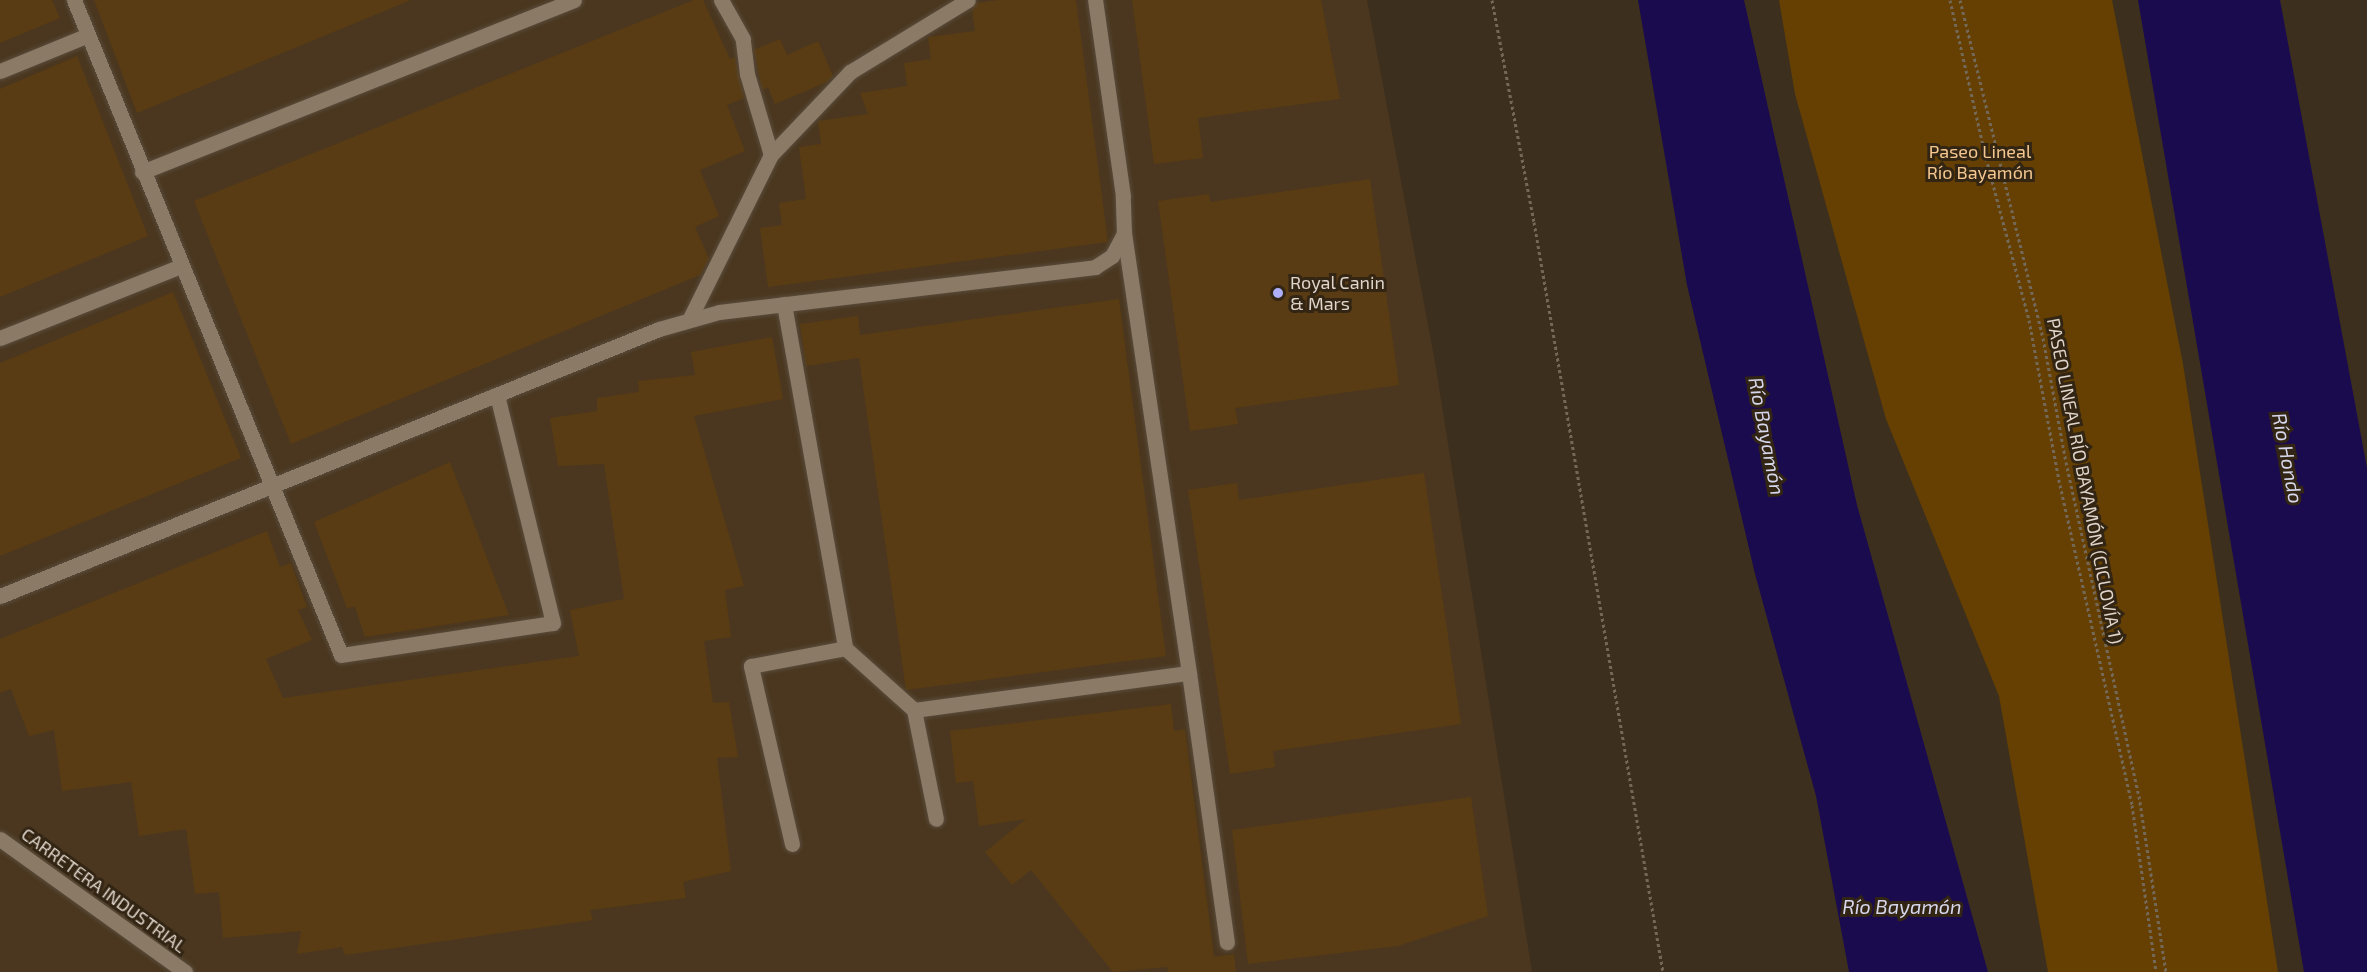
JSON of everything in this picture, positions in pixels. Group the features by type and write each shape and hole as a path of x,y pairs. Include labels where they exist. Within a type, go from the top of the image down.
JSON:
{"street":[{"path":"74,0 142,172 341,656 553,623 497,395"},
{"path":"142,172 574,0"},
{"path":"721,0 743,39 747,74 771,155"},
{"path":"689,321 771,155 850,72 968,0"},
{"path":"1095,0 1123,196 1124,233 1227,942"},
{"path":"0,71 88,35"},
{"path":"0,596 497,395 689,321 719,312 1095,267 1112,256 1124,233"},
{"path":"0,338 181,266"},
{"path":"784,304 845,648 914,710 936,819"},
{"path":"792,844 751,666 845,648"},
{"path":"914,710 1189,673"},
{"name":"CARRETERA INDUSTRIAL","path":"0,839 185,972"}],"path":[{"path":"1492,0 1536,234 1663,972"},
{"path":"1950,0 1986,158 2029,320 2058,475 2132,805 2156,972"},
{"name":"PASEO LINEAL RÍO BAYAMÓN (CICLOVÍA 1)","path":"1960,0 2043,338 2070,484 2139,796 2166,972"}],"shaded area":[{"path":"0,0 1367,0 1435,362 1532,972 0,972"}],"green space":[{"name":"Paseo Lineal Río Bayamón","path":"1779,0 2112,0 2183,364 2278,972 2048,972 1999,696 1886,419 1795,94"}],"water":[{"name":"Río Bayamón","path":"1638,0 1744,0 1857,505 1988,972 1849,972 1816,796 1755,574 1687,285"},
{"name":"Río Hondo","path":"2138,0 2280,0 2367,468 2367,972 2304,972"}],"building":[{"path":"0,0 52,0 60,18 0,43"},
{"path":"94,0 411,0 137,113"},
{"path":"694,0 703,0 730,59 735,57 744,98 727,105 745,151 700,170 719,216 695,227 709,259 700,275 291,444 194,201"},
{"path":"999,0 1076,0 1108,242 768,287 760,228 782,225 779,203 806,199 799,147 821,144 818,121 868,114 860,93 907,86 904,63 931,59 928,37 975,31 972,9 977,3"},
{"path":"1132,0 1321,0 1340,99 1198,118 1203,158 1154,164"},
{"path":"780,39 787,55 818,41 833,76 827,82 775,104 768,87 762,90 754,50"},
{"path":"77,56 148,236 0,297 0,89"},
{"name":"Royal Canin & Mars","path":"1370,179 1399,385 1235,408 1238,424 1190,431 1158,201 1209,194 1210,202"},
{"path":"173,292 241,458 0,556 0,363"},
{"path":"1119,299 1166,656 906,690 859,358 806,366 800,324 858,316 860,335"},
{"path":"772,337 783,399 694,416 744,586 725,590 731,637 704,641 713,703 729,702 738,757 717,758 731,871 683,882 686,898 590,910 593,920 345,955 342,947 297,954 301,931 223,938 219,892 195,894 186,829 139,836 131,782 62,791 54,730 29,736 11,689 0,693 0,639 267,531 280,567 291,563 307,607 298,610 312,640 266,659 283,698 579,656 570,610 624,599 604,464 558,466 550,418 597,411 597,398 639,392 638,381 695,375 691,352"},
{"path":"450,462 509,615 365,637 355,607 347,608 314,522"},
{"path":"1424,473 1461,724 1273,751 1275,767 1230,774 1188,490 1237,483 1239,500"},
{"path":"1171,704 1174,731 1185,729 1214,957 1234,954 1236,972 1168,972 1167,967 1113,972 1031,870 1012,885 985,852 1026,819 979,826 973,781 956,783 950,731"},
{"path":"1471,797 1488,916 1398,946 1248,964 1232,830"}],"place":[{"name":"Royal Canin & Mars","path":"1278,293"}]}
